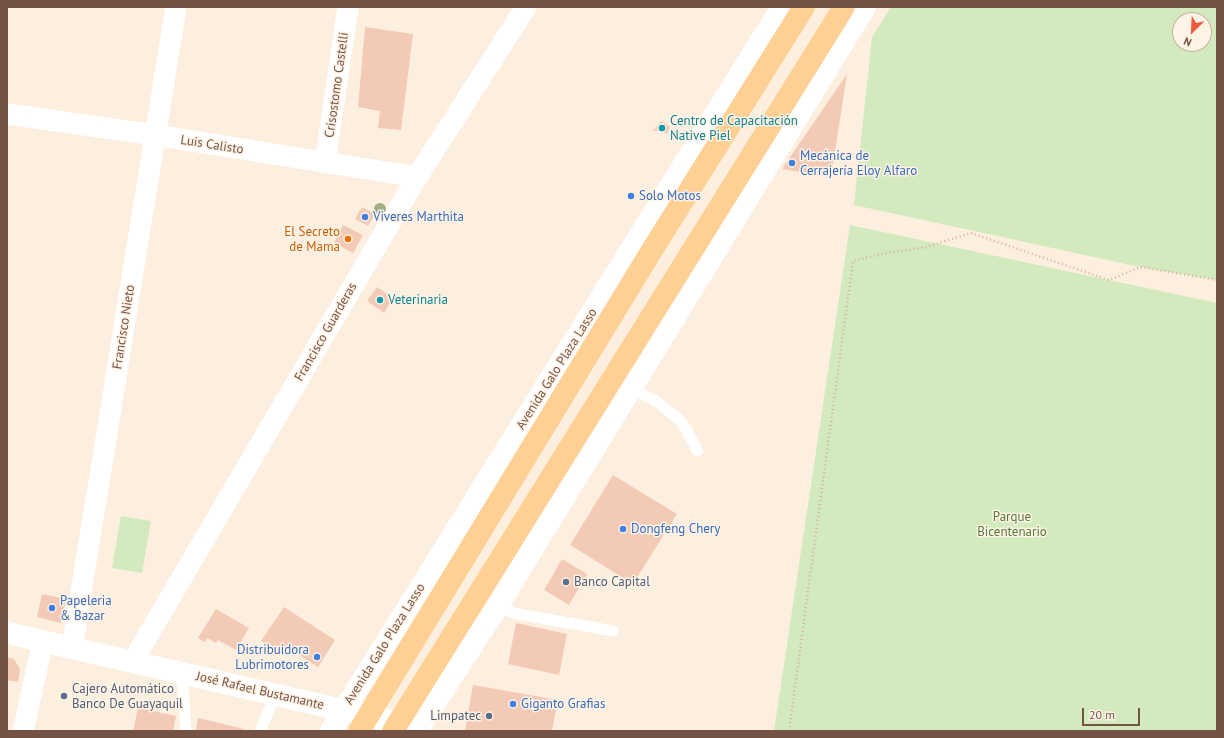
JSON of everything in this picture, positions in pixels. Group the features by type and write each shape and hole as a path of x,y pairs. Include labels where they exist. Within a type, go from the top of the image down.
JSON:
{"main road":[{"name":"Avenida Galo Plaza Lasso","path":"331,731 782,7"},
{"name":"Avenida Galo Plaza Lasso","path":"364,723 649,256 804,7"},
{"path":"407,728 844,7"},
{"path":"407,728 497,607 865,7"},
{"name":"José Rafael Bustamante","path":"7,633 344,710 364,723 407,728"}],"street":[{"name":"Francisco Nieto","path":"72,648 176,7"},
{"name":"Crisostomo Castelli","path":"325,164 348,7"},
{"name":"Francisco Guarderas","path":"133,661 417,177 526,7"},
{"name":"Luis Calisto","path":"7,114 155,135 325,164 417,177"},
{"path":"23,731 42,641"}],"lane":[{"path":"631,389 656,401 682,422 698,451"},
{"path":"497,607 518,614 613,632"},
{"path":"182,673 186,731"},
{"path":"260,731 276,694"}],"path":[{"path":"789,731 853,261 881,254 926,247 972,233 1109,280 1140,267 1217,280"}],"green space":[{"path":"891,7 1217,7 1217,280 1140,267 854,205 872,37"},
{"name":"Parque Bicentenario","path":"850,225 1217,303 1217,731 774,731"},
{"path":"121,516 151,521 142,573 112,568"}],"building":[{"path":"365,27 413,34 401,130 378,128 380,111 358,107"},
{"path":"847,74 831,177 782,169"},
{"name":"Centro de Capacitación Native Piel","path":"661,121 670,127 667,134 661,130 653,131"},
{"name":"Viveres Marthita","path":"362,207 375,214 368,226 355,219"},
{"name":"El Secreto de Mama","path":"343,225 363,235 353,253 334,243"},
{"name":"Veterinaria","path":"377,287 393,298 384,313 367,301"},
{"name":"Dongfeng Chery","path":"613,475 677,514 633,584 570,545"},
{"name":"Banco Capital","path":"562,559 587,574 569,605 544,590"},
{"name":"Papeleria & Bazar","path":"42,594 66,599 61,623 37,617"},
{"path":"284,607 335,640 318,667 287,647 282,655 261,641"},
{"path":"216,609 249,628 236,650 218,640 216,643 207,638 205,642 198,638"},
{"path":"516,623 567,634 559,675 508,664"},
{"path":"7,657 14,659 20,669 18,682 7,680"},
{"name":"Giganto Grafias","path":"473,685 558,700 552,731 465,731"},
{"path":"138,708 176,716 173,731 133,731"},
{"path":"198,718 244,729 243,731 196,731"}],"place":[{"name":"Centro de Capacitación Native Piel","path":"662,128"},
{"name":"Mecánica de Cerrajería Eloy Alfaro","path":"792,163"},
{"name":"Solo Motos","path":"631,196"},
{"name":"Viveres Marthita","path":"365,217"},
{"name":"El Secreto de Mama","path":"348,239"},
{"name":"Veterinaria","path":"380,300"},
{"name":"Dongfeng Chery","path":"623,529"},
{"name":"Banco Capital","path":"566,582"},
{"name":"Papeleria & Bazar","path":"52,608"},
{"name":"Distribuidora Lubrimotores","path":"317,657"},
{"name":"Cajero Automático Banco De Guayaquil","path":"64,696"},
{"name":"Giganto Grafias","path":"513,704"},
{"name":"Limpatec","path":"489,716"}]}
